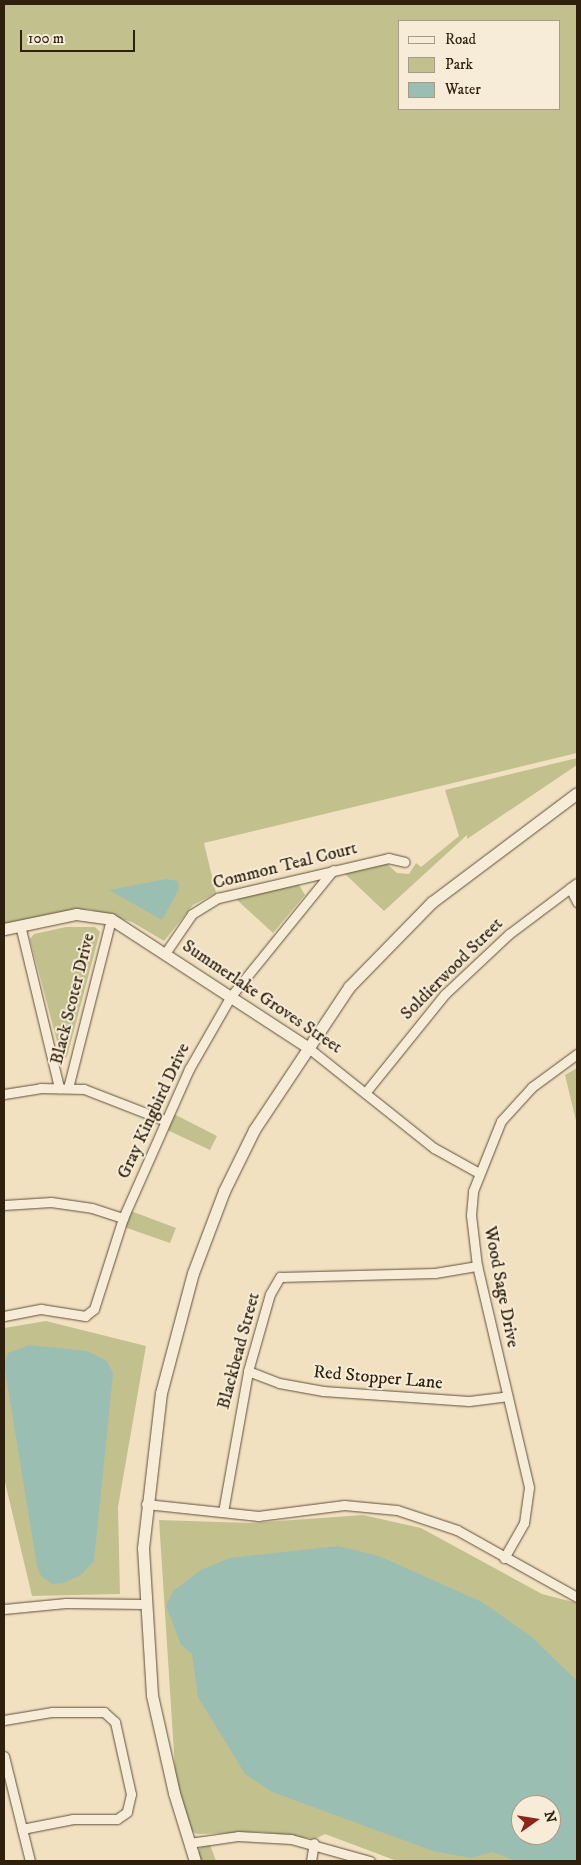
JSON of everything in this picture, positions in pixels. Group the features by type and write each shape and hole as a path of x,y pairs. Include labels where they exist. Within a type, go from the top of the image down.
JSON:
{"main road":[{"path":"196,1861 189,1843 153,1703 144,1604 146,1504 161,1393 193,1272 224,1191 254,1130 306,1046 350,987 432,902 577,793"},
{"name":"Summerlake Groves Street","path":"4,929 76,914 111,919 166,952 306,1046"}],"street":[{"name":"Common Teal Court","path":"166,952 192,914 206,902 388,858 406,862"},
{"name":"Gray Kingbird Drive","path":"4,1316 41,1309 80,1316 90,1313 123,1218 164,1120 231,996 333,870"},
{"path":"574,886 577,902"},
{"name":"Soldierwood Street","path":"365,1093 445,994 508,934 574,886"},
{"name":"Black Scoter Drive","path":"64,1088 111,919"},
{"path":"20,925 64,1088"},
{"name":"Summerlake Groves Street","path":"306,1046 434,1148 479,1173"},
{"name":"Wood Sage Drive","path":"504,1558 524,1523 529,1487 477,1266 471,1216 479,1173 508,1112 532,1087 577,1054"},
{"path":"4,1094 64,1088 98,1092 164,1120"},
{"path":"4,1205 51,1202 92,1208 123,1218"},
{"name":"Blackbead Street","path":"223,1512 248,1371 270,1294 280,1277 435,1273 477,1266"},
{"name":"Red Stopper Lane","path":"248,1371 278,1383 323,1391 469,1401 507,1396"},
{"path":"146,1504 258,1516 344,1505 397,1510 456,1530 577,1597"},
{"path":"4,1609 66,1603 144,1604"},
{"path":"4,1720 52,1712 104,1712 115,1722 131,1794 128,1812 117,1819 73,1819 22,1829"},
{"path":"4,1756 30,1861"},
{"path":"189,1843 238,1836 314,1843 370,1861"},
{"path":"311,1861 314,1843"}],"green space":[{"path":"4,4 577,4 577,753 204,843 216,893 193,905 164,941 132,922 88,909 4,925"},
{"path":"577,758 577,765 467,839 467,835 384,911 344,873 386,863 397,873 409,874 416,863 421,867 459,836 445,790"},
{"path":"298,883 305,895 273,933 236,899"},
{"path":"66,927 95,927 100,932 67,1057 62,1060 30,939 34,934"},
{"path":"577,1068 577,1125 565,1075"},
{"path":"172,1113 217,1136 210,1150 165,1129"},
{"path":"131,1211 176,1228 170,1243 124,1227"},
{"path":"46,1321 146,1346 118,1507 120,1594 32,1596 4,1478 4,1328"},
{"path":"363,1515 421,1528 542,1594 577,1603 577,1861 397,1861 325,1834 315,1839 262,1832 197,1834 190,1830 176,1784 159,1520 250,1523"},
{"path":"209,1842 216,1861 199,1861 199,1849"}],"water":[{"path":"166,879 178,881 179,889 162,920 109,890"},
{"path":"29,1345 87,1351 107,1361 113,1374 94,1561 81,1575 63,1583 52,1584 41,1576 37,1566 4,1364 8,1353"},
{"path":"338,1546 379,1556 482,1602 532,1637 577,1681 577,1861 517,1861 492,1852 471,1858 433,1851 272,1792 245,1774 198,1697 192,1654 181,1645 166,1606 173,1591 201,1570 229,1558"}]}
